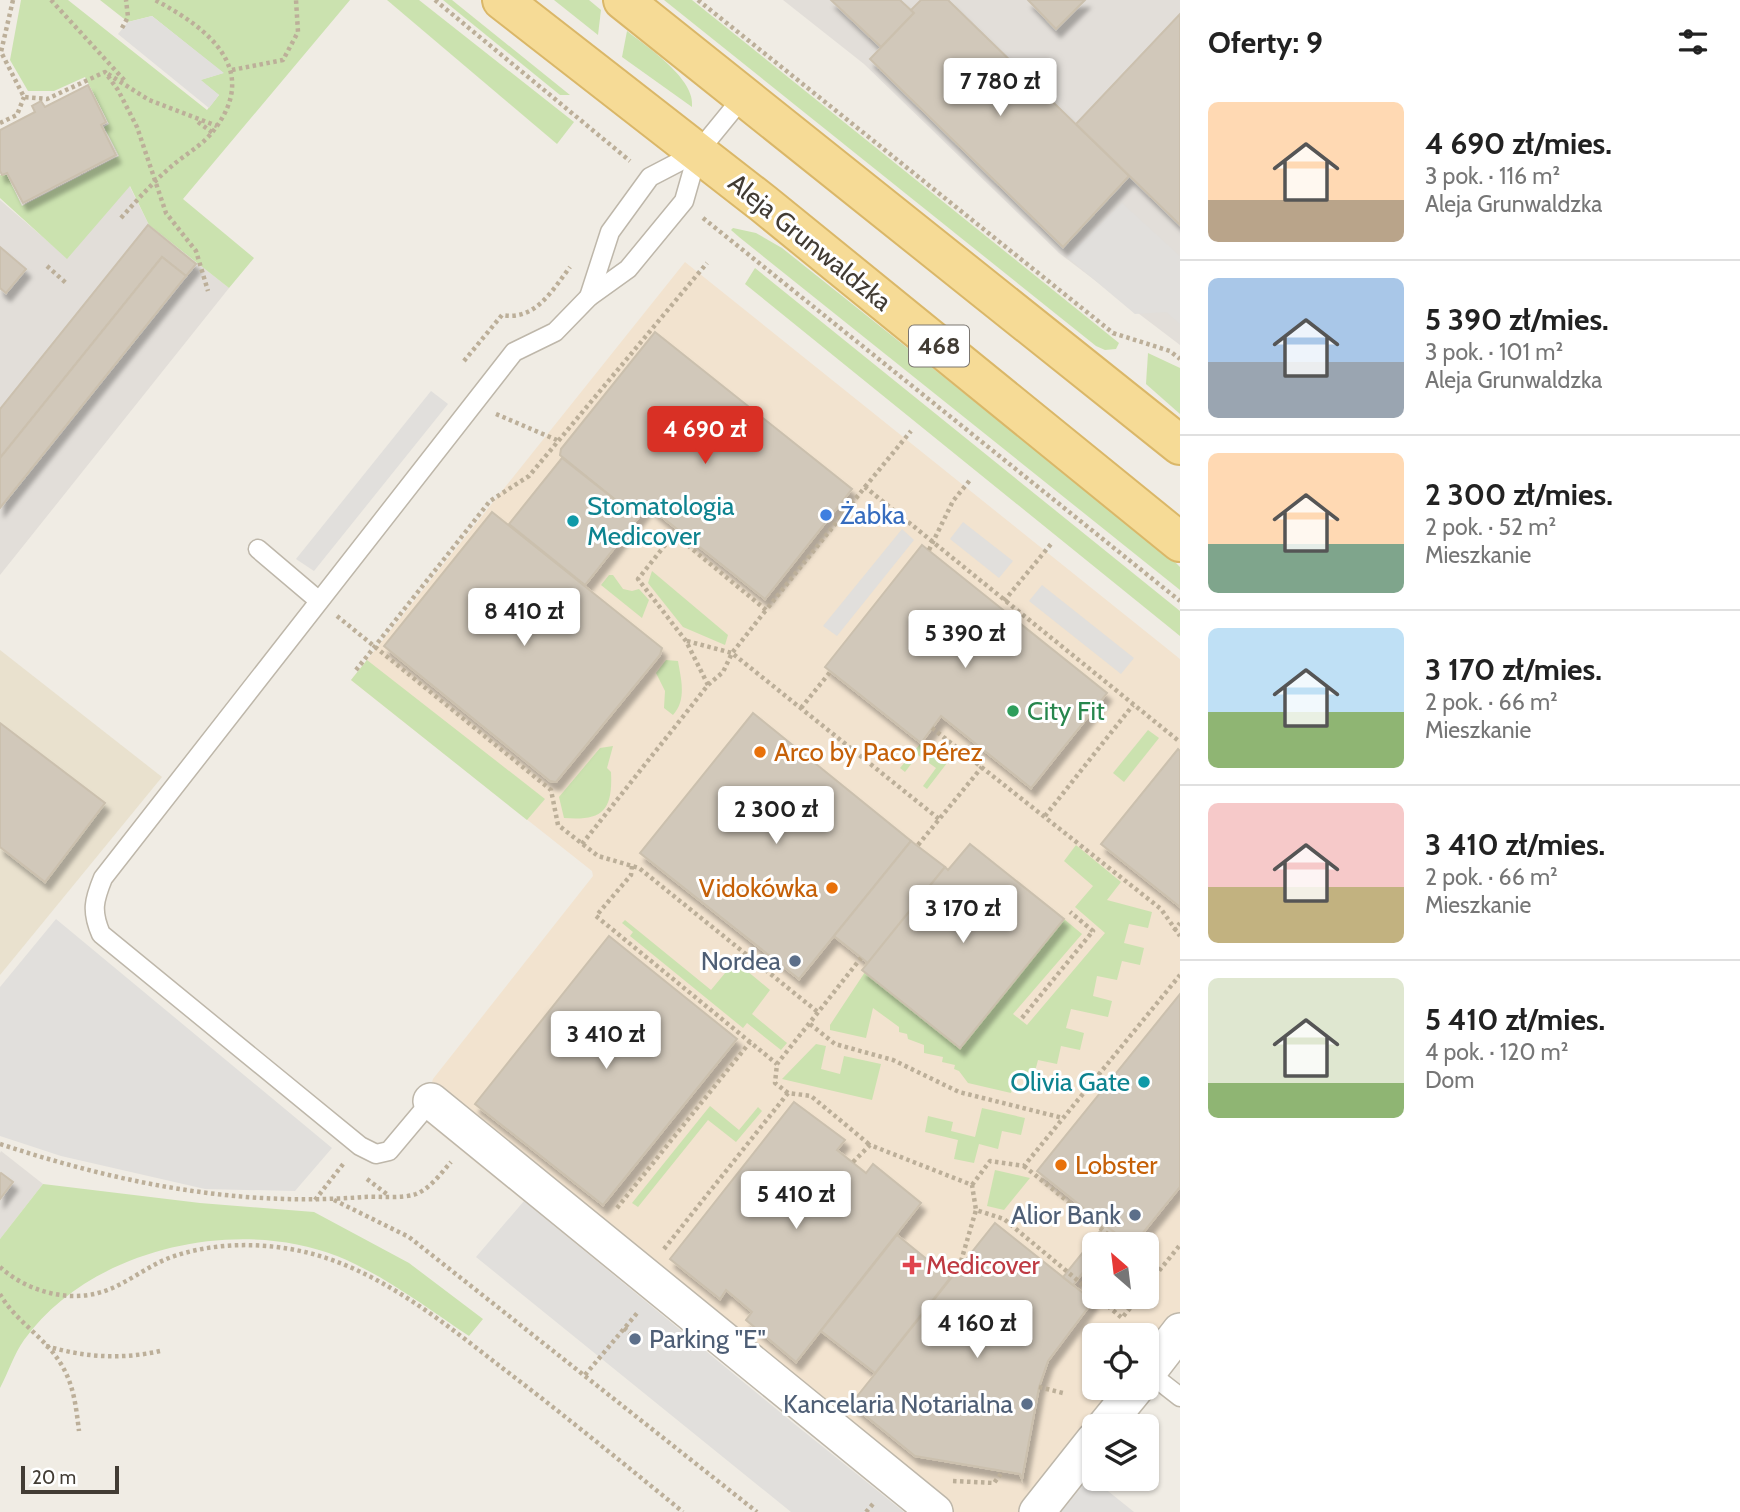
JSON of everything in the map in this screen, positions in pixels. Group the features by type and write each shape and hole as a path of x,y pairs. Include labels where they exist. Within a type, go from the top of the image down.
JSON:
{"main road":[{"name":"Aleja Grunwaldzka","path":"502,0 698,152 1180,542"},
{"name":"468","path":"623,0 1180,445"}],"street":[{"path":"430,1101 935,1512"},
{"path":"1159,1358 1180,1331"},
{"path":"1115,1414 1126,1400"},
{"path":"1037,1512 1082,1456"}],"lane":[{"path":"589,297 610,232 650,177 698,152 743,97"},
{"path":"430,1101 389,1151 376,1154 360,1146 101,934 93,916 94,901 103,878 514,352 555,332 589,297 628,269 684,201 698,152"},
{"path":"258,549 318,600"},
{"path":"1159,1386 1180,1397"}],"path":[{"path":"13,0 1,52 24,97"},
{"path":"51,0 129,86"},
{"path":"122,27 128,17 127,0"},
{"path":"121,218 154,181 213,133 230,106 232,70 212,40 197,24 155,0"},
{"path":"232,70 283,60 290,52 298,32 296,0"},
{"path":"435,0 650,177"},
{"path":"698,0 1113,333 1170,351 1180,359"},
{"path":"24,97 47,99 105,72"},
{"path":"105,72 149,100 195,120 217,126"},
{"path":"105,72 118,90 137,127 166,213 196,251 208,291"},
{"path":"0,123 16,114 24,97"},
{"path":"195,120 213,133"},
{"path":"684,201 1180,601"},
{"path":"356,670 490,501 529,476 708,262"},
{"path":"464,361 502,315 521,316 538,307 573,265"},
{"path":"47,266 66,283"},
{"path":"473,403 557,440"},
{"path":"582,844 708,685 723,672 732,653 911,431"},
{"path":"929,550 953,501 970,480"},
{"path":"865,487 1180,742"},
{"path":"708,685 686,641 638,579 674,534 766,610"},
{"path":"1004,601 1051,544"},
{"path":"346,625 551,790 558,825 598,856 639,868 819,1013"},
{"path":"686,641 732,653 939,819"},
{"path":"801,708 831,671"},
{"path":"1045,816 1133,705"},
{"path":"932,728 1161,909 1180,936"},
{"path":"918,845 982,767"},
{"path":"632,866 631,875 596,916 778,1064"},
{"path":"1022,1017 1093,931 1070,912"},
{"path":"1174,931 1180,923"},
{"path":"620,945 624,940"},
{"path":"862,958 778,1064 775,1083 788,1093 811,1096 870,1144 972,1185"},
{"path":"1024,1166 1180,975"},
{"path":"810,1024 835,1044 893,1060 960,1092 1063,1118"},
{"path":"616,1209 750,1042"},
{"path":"584,1376 671,1271 656,1259 788,1093"},
{"path":"0,1144 61,1164 205,1196 315,1201 414,1195 429,1187 473,1136"},
{"path":"853,1162 870,1144"},
{"path":"315,1201 346,1161 388,1195"},
{"path":"959,1268 975,1210 972,1185 990,1161 1024,1166 1106,1232"},
{"path":"333,1200 409,1237 757,1512"},
{"path":"975,1210 1004,1219 1082,1283"},
{"path":"0,1267 21,1283 38,1290 77,1297 100,1293 171,1258 205,1250 259,1244 308,1253 362,1274 445,1325 683,1512"},
{"path":"1159,1271 1180,1245"},
{"path":"0,1294 8,1308 60,1362 75,1393 79,1432"},
{"path":"1112,1309 1122,1318 1129,1309"},
{"path":"624,1328 633,1336"},
{"path":"45,1346 78,1355 103,1357 136,1356 160,1351"},
{"path":"1039,1387 1063,1392"}],"shaded area":[{"path":"783,0 1180,0 1180,345 1059,253 864,64"},
{"path":"152,16 224,73 201,80 219,95 209,108 118,34 128,22"},
{"path":"129,185 149,225 229,288 0,575 0,200 67,258"},
{"path":"1122,203 1180,256 1180,324 1166,312 1135,314 1067,257"},
{"path":"685,262 1180,659 1180,1361 1159,1387 1159,1323 1082,1323 1082,1400 1148,1400 1137,1414 1082,1414 1082,1455 1058,1512 906,1512 415,1113 427,1099 433,1079 593,876 592,871 351,680"},
{"path":"431,391 448,404 314,571 296,559"},
{"path":"963,522 1013,561 999,578 950,539"},
{"path":"902,529 914,540 837,636 823,626"},
{"path":"1042,585 1134,658 1121,674 1029,601"},
{"path":"0,650 162,777 0,975"},
{"path":"56,919 332,1148 295,1191 205,1189 61,1156 0,1136 0,987"},
{"path":"1,1151 43,1184 0,1239 0,1153"},
{"name":"Parking \"E\"","path":"524,1201 904,1512 791,1512 476,1257"},
{"path":"1082,1482 1082,1491 1108,1491 1134,1512 1058,1512"}],"green space":[{"path":"21,0 68,0 207,110 219,95 200,80 223,73 152,16 128,22 100,0 350,0 183,199 254,258 229,288 149,225 130,186 67,259 0,198 0,175 7,175 22,206 119,156 104,127 109,124 85,77 54,91 28,91 10,60"},
{"path":"387,0 419,0 574,122 557,144"},
{"path":"443,0 452,0 570,95 560,95"},
{"path":"554,0 589,0 601,10 598,35"},
{"path":"664,0 692,0 1119,343 1116,349 1105,350 1096,346"},
{"path":"627,31 678,75 691,96 692,107 622,57"},
{"path":"733,228 756,233 782,248 1173,560 1180,567 1180,590 739,237 731,230"},
{"path":"755,268 1180,611 1180,636 745,284"},
{"path":"1148,353 1180,368 1180,414 1146,384"},
{"path":"652,571 728,635 725,645 683,627 648,583"},
{"path":"609,575 613,575 623,589 639,589 649,600 642,618 601,585"},
{"path":"367,660 545,799 527,820 351,680"},
{"path":"666,660 678,661 681,682 682,696 673,715 664,708 665,691 656,673"},
{"path":"1148,730 1159,738 1124,782 1113,773"},
{"path":"921,743 947,763 927,789 923,786 936,768 918,755 905,772 900,768"},
{"path":"613,746 607,768 611,772 611,785 607,804 602,811 588,818 564,818 559,797 600,748"},
{"path":"1076,845 1121,882 1107,900 1152,912 1148,928 1129,924 1124,943 1144,948 1140,965 1122,961 1117,980 1097,976 1093,996 1112,1001 1108,1017 1071,1009 1066,1028 1084,1033 1080,1050 1061,1046 1057,1064 1038,1060 1033,1079 1015,1075 1011,1093 968,1083 959,1071 954,1069 955,1065 942,1062 943,1057 924,1053 924,1045 908,1039 907,1034 899,1032 899,1027 873,1008 866,1038 830,1030 830,1025 865,972 960,1048 1064,919 1082,934 1013,1014 1027,1025 1105,933 1075,907 1093,886 1064,861"},
{"path":"625,920 711,990 735,961 770,990 752,1014 787,1043 781,1050 747,1023 743,1028 630,936 633,932 622,923"},
{"path":"816,1044 826,1046 821,1069 840,1074 844,1056 881,1064 872,1100 782,1079"},
{"path":"710,1106 739,1130 758,1107 762,1111 736,1142 708,1120 638,1207 632,1203"},
{"path":"982,1108 1025,1118 1021,1135 1002,1131 998,1149 979,1144 974,1163 954,1159 958,1140 925,1132 928,1116 953,1122 951,1131 975,1137"},
{"path":"995,1170 1030,1178 1004,1210 987,1206"},
{"path":"43,1184 200,1203 314,1212 409,1263 483,1319 469,1336 372,1273 337,1256 297,1244 254,1239 210,1241 167,1249 125,1263 86,1283 52,1309 24,1340 0,1388 0,1239"}],"building":[{"path":"831,0 900,0 914,13 881,47"},
{"path":"921,0 948,0 1129,176 1063,247 870,59 914,13 911,10"},
{"path":"1028,0 1085,0 1056,29"},
{"path":"1180,14 1180,225 1076,124"},
{"path":"88,85 106,122 101,125 116,155 23,203 7,173 2,175 0,171 0,130 35,112 32,106 41,101 45,107"},
{"path":"148,225 196,264 186,276 162,257 0,458 0,409"},
{"path":"0,247 26,269 6,293 0,288"},
{"path":"162,257 186,276 0,508 0,458"},
{"path":"655,332 852,489 765,599 648,506 638,518 560,455 561,449"},
{"name":"Stomatologia Medicover","path":"562,458 638,518 585,585 509,524"},
{"path":"492,512 662,648 660,655 556,782 550,781 384,646"},
{"path":"922,545 1107,693 1031,788 941,716 921,743 825,667"},
{"path":"753,713 911,841 799,979 640,853"},
{"path":"0,723 105,803 45,882 0,847"},
{"path":"1178,749 1180,751 1180,907 1101,844"},
{"path":"911,841 945,867 868,963 834,936"},
{"path":"970,844 1064,919 960,1048 862,970 945,867 948,870"},
{"path":"609,936 737,1039 603,1205 475,1104"},
{"name":"Olivia Gate","path":"1180,994 1180,1187 1144,1232 1114,1232 1037,1171"},
{"path":"794,1102 845,1140 837,1150 866,1173 873,1164 921,1203 796,1362 746,1320 752,1312 726,1290 720,1299 670,1259"},
{"path":"0,1174 13,1182 0,1199"},
{"path":"995,1223 1082,1292 1082,1309 1087,1309 1048,1361 1039,1387 1022,1479 1020,1474 915,1456 851,1404"},
{"path":"1105,1225 1114,1232 1099,1232"},
{"path":"897,1235 950,1278 875,1373 821,1331"},
{"path":"1082,1253 1082,1273 1073,1285 1063,1277"}],"place":[{"name":"Żabka","path":"826,515"},
{"name":"Stomatologia Medicover","path":"573,521"},
{"name":"City Fit","path":"1013,711"},
{"name":"Arco by Paco Pérez","path":"760,752"},
{"name":"Vidokówka","path":"832,888"},
{"name":"Nordea","path":"795,961"},
{"name":"Olivia Gate","path":"1144,1082"},
{"name":"Lobster","path":"1061,1165"},
{"name":"Alior Bank","path":"1135,1215"},
{"name":"Medicover","path":"912,1265"},
{"name":"Parking \"E\"","path":"635,1339"},
{"name":"Kancelaria Notarialna","path":"1027,1404"}]}
